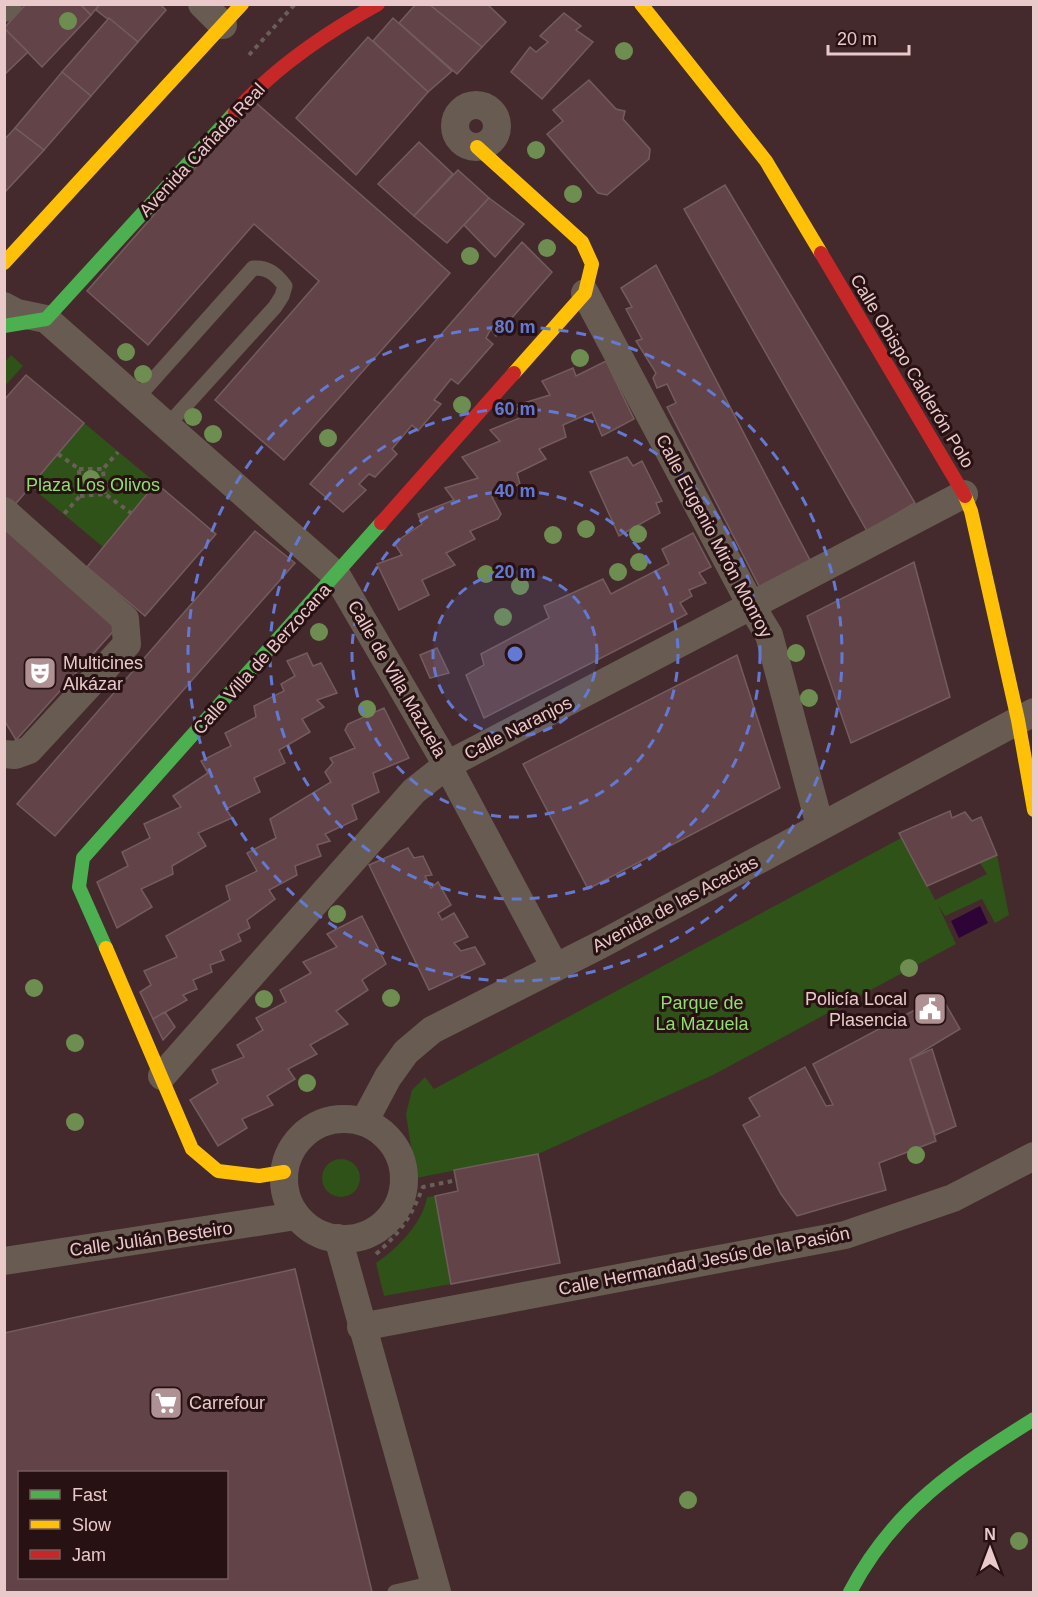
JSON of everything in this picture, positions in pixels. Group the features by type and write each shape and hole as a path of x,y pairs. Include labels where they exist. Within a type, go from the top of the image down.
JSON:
{"street":[{"path":"4,8 8,4"},
{"path":"202,4 223,25"},
{"path":"7,263 242,4"},
{"name":"Avenida Cañada Real","path":"46,319 250,95 338,26 378,4"},
{"name":"Calle Obispo Calderón Polo","path":"641,4 766,161 964,494 971,511 1026,716 1034,810"},
{"name":"Calle Villa de Berzocana","path":"284,1172 259,1176 218,1171 192,1149 79,887 79,873 83,858 337,576 585,293 592,264 582,242 477,147"},
{"name":"Calle Eugenio Mirón Monroy","path":"585,293 769,635 820,826"},
{"path":"4,306 17,313 46,319"},
{"path":"4,326 46,319"},
{"name":"Calle de Villa Mazuela","path":"46,319 337,576 447,765 555,967"},
{"name":"Calle Naranjos","path":"162,1077 414,791 447,765 964,494"},
{"path":"4,511 125,619 128,631 127,644 29,750 15,755 4,754"},
{"name":"Avenida de las Acacias","path":"364,1122 388,1077 406,1052 432,1030 1026,716"},
{"path":"346,1118 364,1122 381,1131 394,1144 402,1160 405,1179 402,1198 393,1214 380,1228 363,1236 327,1237 310,1228 297,1216 288,1203 284,1172 289,1155 298,1140 312,1128 328,1120 346,1118"},
{"name":"Calle Hermandad Jesús de la Pasión","path":"361,1327 845,1235 953,1198 1034,1156"},
{"name":"Calle Julián Besteiro","path":"4,1261 297,1216"},
{"path":"338,1238 435,1588"},
{"path":"850,1593 858,1575 883,1538 915,1503 959,1465 1034,1419"}],"lane":[{"path":"136,399 253,268 264,268 278,277 285,286 275,307 167,426"},
{"path":"395,1593 435,1588"}],"path":[{"path":"105,494 103,469 118,452"},
{"path":"58,454 79,470 103,469"},
{"path":"79,470 80,496"},
{"path":"64,514 80,496 105,494 130,513"},
{"path":"376,1254 397,1235 409,1219 423,1187 457,1180"}],"green space":[{"path":"11,355 23,366 5,386 5,362"},
{"name":"Plaza Los Olivos","path":"84,423 156,483 103,547 31,487"},
{"name":"Parque de La Mazuela","path":"903,837 935,900 987,874 980,863 997,855 1009,915 995,923 982,899 945,916 938,905 956,944 713,1075 538,1154 416,1178 406,1114 412,1090 425,1077 434,1089"},
{"path":"341,1159 355,1164 360,1178 355,1192 341,1197 327,1192 322,1178 327,1164"},
{"path":"435,1196 451,1284 384,1296 376,1263 415,1226 425,1207 427,1197"}],"shaded area":[{"path":"980,906 988,923 959,938 951,921"}],"building":[{"path":"26,4 80,4 91,15 42,67 4,28"},
{"path":"80,4 100,4 91,15"},
{"path":"100,4 160,4 166,10 138,42 96,10"},
{"path":"416,4 429,4 482,47 457,74 399,23"},
{"path":"429,4 487,4 506,22 482,47"},
{"path":"564,13 581,26 576,30 593,42 542,99 511,72 530,47 536,52 548,42 540,36"},
{"path":"109,18 138,42 91,96 62,72"},
{"path":"393,18 452,71 428,92 373,41"},
{"path":"4,28 28,52 4,75"},
{"path":"368,37 428,92 356,175 296,118"},
{"path":"62,72 91,96 44,150 15,128"},
{"path":"589,80 616,109 625,111 623,119 650,149 649,159 607,195 598,193 547,134 563,121 553,110"},
{"path":"254,101 450,273 284,460 215,400 319,281 254,224 148,345 87,291"},
{"path":"15,128 44,150 4,193 4,140"},
{"path":"419,142 453,174 414,216 378,184"},
{"path":"458,170 489,198 447,243 414,216"},
{"path":"725,185 915,503 867,531 684,209"},
{"path":"489,198 524,224 495,257 464,225"},
{"path":"522,242 552,272 496,336 491,329 486,338 493,344 458,384 451,379 434,400 441,404 418,431 412,425 392,449 397,454 375,477 369,474 359,484 366,490 343,512 310,484"},
{"path":"656,265 811,562 761,590 667,407 676,403 667,384 657,388 653,378 656,373 636,341 642,339 626,309 632,307 621,288"},
{"path":"606,361 634,419 602,436 592,412 563,425 566,437 539,449 546,459 517,473 520,484 492,497 501,514 498,519 470,531 475,539 446,553 455,565 422,580 429,595 399,610 377,564 402,555 394,543 422,524 418,514 454,500 445,488 478,478 462,457 500,441 490,430 522,417 510,407 550,395 542,381 573,368 576,376"},
{"path":"26,375 84,423 13,507 4,500 4,400"},
{"path":"627,457 633,466 642,461 662,501 656,503 660,513 619,536 590,472"},
{"path":"156,483 216,534 145,616 87,567"},
{"name":"Multicines Alkázar","path":"4,529 118,626 16,740 4,720"},
{"path":"255,531 295,563 55,836 17,804"},
{"path":"693,533 711,567 699,573 706,583 689,590 692,596 680,603 687,614 484,718 466,675 484,665 481,654 549,618 544,606 603,579 611,594 669,564 662,549"},
{"path":"914,562 950,697 851,743 807,616"},
{"path":"437,648 449,673 430,678 420,655"},
{"path":"307,653 313,666 321,663 337,693 317,700 324,707 302,719 310,732 279,750 285,763 254,778 260,792 226,809 232,818 198,833 206,846 172,866 173,874 141,889 152,907 117,928 97,882 128,866 122,852 150,838 144,824 181,807 173,796 208,773 201,761 231,746 225,733 256,717 254,706 284,691 281,684 295,676 287,661"},
{"path":"737,655 780,788 588,889 523,764"},
{"path":"384,708 409,758 373,773 379,792 352,805 357,819 325,834 330,841 317,845 321,856 295,866 297,875 269,890 275,899 247,920 250,928 238,934 241,941 220,951 224,960 210,965 212,972 193,980 197,989 183,995 187,1000 153,1019 140,992 151,985 144,971 177,957 166,936 230,900 226,886 257,871 247,853 276,838 270,819 331,782 325,772 333,763 330,758 355,748 345,730 348,724"},
{"path":"950,811 952,818 965,812 972,821 981,817 997,855 927,886 899,833"},
{"path":"408,848 414,858 423,856 432,875 425,876 431,888 438,882 451,905 438,913 442,920 454,913 468,937 454,943 461,951 475,947 485,964 429,990 369,865"},
{"path":"362,916 386,964 362,980 368,990 336,1011 348,1024 310,1045 317,1054 288,1069 295,1079 267,1096 273,1105 242,1119 247,1128 218,1146 190,1100 218,1083 212,1070 244,1057 237,1045 263,1030 256,1018 286,1002 280,990 311,973 303,962 337,947 327,934"},
{"path":"941,996 960,1029 910,1059 936,1141 879,1163 886,1190 797,1216 781,1194 743,1125 760,1116 749,1098 805,1067 826,1106 833,1105 813,1064"},
{"path":"165,1012 175,1027 163,1040 153,1019"},
{"path":"932,1049 956,1126 935,1135 910,1059"},
{"path":"538,1154 560,1263 451,1284 435,1196 458,1191 454,1170"},
{"name":"Carrefour","path":"295,1269 372,1592 4,1592 4,1333"}],"traffic: fast":[{"path":"4,326 46,319 235,112"},
{"path":"106,948 79,887 83,858 381,523"},
{"path":"850,1592 867,1562 886,1536 929,1492 953,1473 1034,1419"}],"traffic: slow":[{"path":"4,263 242,4"},
{"path":"641,4 766,161 821,253"},
{"path":"477,147 582,242 592,264 585,293 514,373"},
{"path":"965,496 971,511 1018,720 1034,810"},
{"path":"106,948 192,1149 218,1171 259,1176 284,1172"}],"traffic: jam":[{"path":"235,112 267,80 302,52 378,4"},
{"path":"821,253 965,496"},
{"path":"381,523 514,373"}],"place":[{"name":"Multicines Alkázar","path":"40,673"},
{"name":"Policía Local Plasencia","path":"930,1009"},
{"name":"Carrefour","path":"166,1403"}]}
